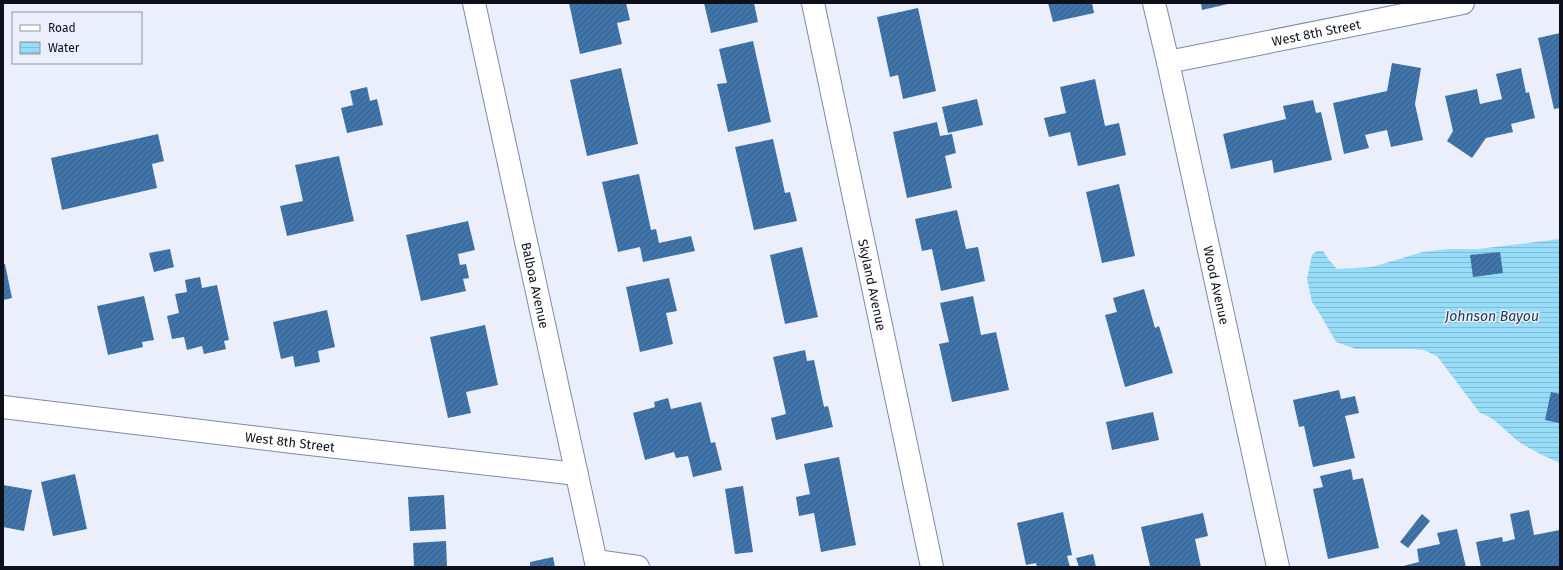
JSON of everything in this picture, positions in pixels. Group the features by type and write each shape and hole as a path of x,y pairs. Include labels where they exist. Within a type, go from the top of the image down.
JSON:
{"street":[{"name":"Balboa Avenue","path":"474,3 596,564"},
{"name":"Skyland Avenue","path":"813,3 932,567"},
{"name":"Wood Avenue","path":"1154,3 1278,567"},
{"name":"West 8th Street","path":"1168,62 1463,3"},
{"name":"West 8th Street","path":"3,407 301,444 577,474"},
{"path":"596,564 638,567"}],"water":[{"name":"Johnson Bayou","path":"1560,239 1560,463 1523,444 1491,418 1480,413 1437,356 1424,350 1356,349 1336,342 1312,302 1307,279 1312,255 1317,251 1323,251 1337,269 1372,267 1423,252 1448,249 1478,249"}],"building":[{"path":"569,3 626,3 630,20 617,23 622,44 580,54"},
{"path":"704,3 754,3 758,22 711,33"},
{"path":"1048,3 1092,3 1094,13 1053,22"},
{"path":"1201,3 1228,3 1228,4 1202,10"},
{"path":"918,8 936,91 903,99 898,75 890,77 877,17"},
{"path":"1560,33 1560,108 1554,109 1538,38"},
{"path":"753,41 771,122 728,132 717,84 727,83 719,49"},
{"path":"1392,63 1421,68 1415,104 1423,140 1391,147 1387,130 1365,135 1369,148 1344,154 1333,103 1387,91"},
{"path":"621,68 638,144 587,156 570,80"},
{"path":"1521,68 1526,93 1529,92 1535,118 1511,124 1513,132 1486,138 1472,158 1447,141 1453,131 1445,96 1477,89 1480,104 1502,99 1496,74"},
{"path":"1095,79 1105,126 1119,123 1126,155 1078,166 1070,132 1049,137 1044,118 1066,113 1060,87"},
{"path":"367,87 370,101 377,99 383,125 347,133 341,108 353,105 350,91"},
{"path":"977,99 983,125 948,133 942,107"},
{"path":"1313,100 1316,113 1321,112 1332,160 1274,173 1272,160 1231,169 1223,134 1286,119 1283,106"},
{"path":"937,122 940,136 952,134 956,153 945,156 952,188 907,198 893,132"},
{"path":"158,134 164,161 152,164 157,188 62,210 51,158"},
{"path":"773,139 785,193 790,192 797,221 754,230 735,147"},
{"path":"339,156 354,221 287,236 280,206 303,201 295,165"},
{"path":"639,174 651,230 656,229 659,243 691,236 695,251 643,262 640,247 618,252 602,182"},
{"path":"1119,184 1135,256 1102,263 1086,192"},
{"path":"957,210 966,249 978,247 985,281 941,291 932,249 922,251 915,219"},
{"path":"468,221 475,250 458,254 460,265 466,264 469,278 463,279 466,291 421,301 406,235"},
{"path":"802,247 818,317 785,324 770,255"},
{"path":"170,249 174,267 154,272 149,253"},
{"path":"1500,252 1503,273 1473,277 1470,255"},
{"path":"3,264 5,264 12,298 3,300"},
{"path":"200,277 202,288 217,285 229,340 224,341 226,349 204,354 202,346 187,350 184,337 172,339 167,316 179,313 175,294 187,292 185,280"},
{"path":"669,278 677,311 666,313 673,344 640,352 626,287"},
{"path":"1144,289 1155,328 1159,326 1173,373 1125,387 1105,315 1117,312 1113,298"},
{"path":"144,296 154,340 142,342 143,347 108,355 97,306"},
{"path":"973,296 981,335 996,332 1009,390 952,402 939,344 949,342 940,303"},
{"path":"327,310 335,347 318,351 320,362 295,367 293,356 281,359 273,322"},
{"path":"485,325 498,385 466,392 471,413 448,418 430,337"},
{"path":"805,350 807,361 814,360 824,407 828,406 833,427 776,440 771,418 786,414 773,357"},
{"path":"1339,390 1341,399 1355,396 1359,413 1345,416 1355,458 1313,467 1304,426 1299,427 1293,400"},
{"path":"1551,392 1560,394 1559,423 1545,420"},
{"path":"668,398 671,409 701,402 711,443 715,442 722,470 693,477 688,456 676,458 674,452 645,460 633,413 655,407 654,402"},
{"path":"1153,412 1159,440 1112,450 1106,422"},
{"path":"839,457 856,545 821,552 814,513 799,516 796,497 810,494 804,464"},
{"path":"1351,469 1353,480 1363,478 1379,548 1328,559 1313,489 1323,487 1320,476"},
{"path":"75,474 87,529 53,536 41,482"},
{"path":"3,485 32,490 24,531 3,527"},
{"path":"743,486 753,552 735,554 725,489"},
{"path":"444,495 446,529 410,531 408,497"},
{"path":"1529,510 1534,535 1560,530 1560,567 1481,567 1476,542 1502,537 1503,542 1515,539 1510,514"},
{"path":"1063,512 1072,555 1067,556 1070,567 1037,567 1036,563 1026,565 1017,523"},
{"path":"1203,513 1208,536 1195,539 1201,567 1146,567 1150,566 1141,527"},
{"path":"1422,514 1430,521 1408,548 1400,542"},
{"path":"1457,529 1466,567 1399,567 1419,562 1417,549 1440,544 1437,533"},
{"path":"446,541 447,567 414,567 413,543"},
{"path":"1093,554 1096,567 1079,567 1076,558"},
{"path":"553,557 555,567 530,567 530,562"}]}
